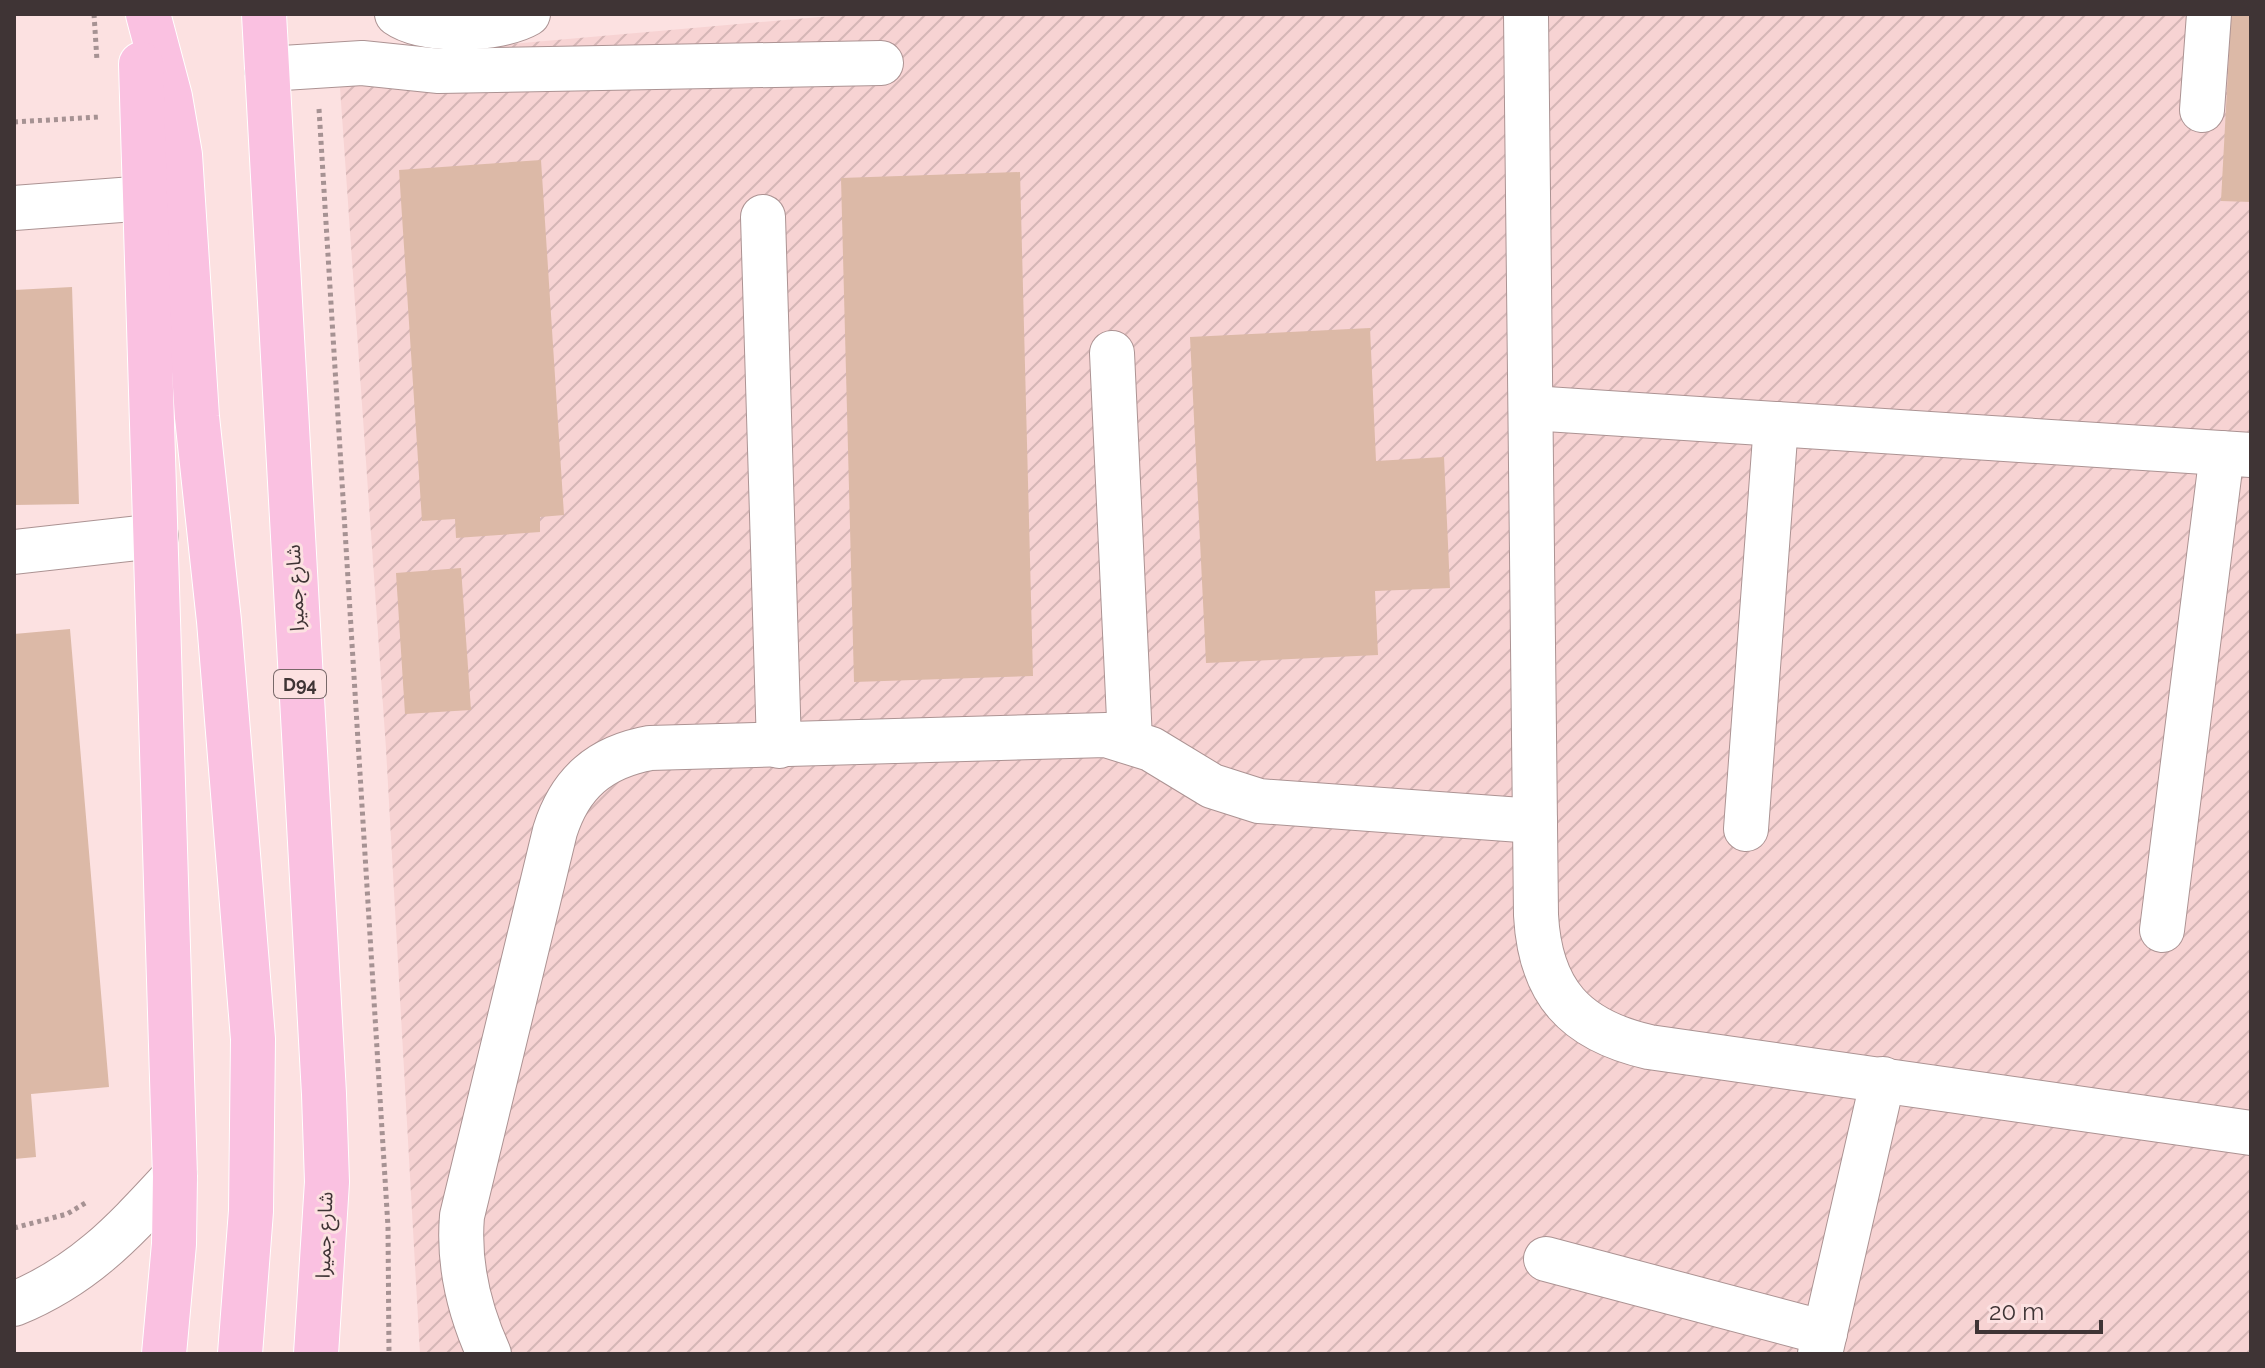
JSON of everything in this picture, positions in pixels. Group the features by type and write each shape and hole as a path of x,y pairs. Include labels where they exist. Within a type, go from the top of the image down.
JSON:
{"main road":[{"path":"139,14 175,1176 174,1244 164,1354"},
{"path":"148,14 170,97 180,155 197,417 219,621 253,1039 251,1211 240,1354"},
{"name":"شارع جميرا","path":"264,14 324,1094 326,1212 316,1354"}],"street":[{"path":"397,14 431,28 509,22 528,14"},
{"path":"1526,14 1535,821 1538,948 1548,978 1565,1004 1589,1026 1618,1040 1649,1047 2251,1133"},
{"path":"2202,110 2209,14"},
{"path":"268,84 362,63 439,71 881,63"},
{"path":"268,84 318,94 364,90 439,71"},
{"path":"14,208 147,198"},
{"path":"763,217 779,746"},
{"path":"1112,353 1130,740"},
{"path":"1531,408 2236,454 2162,930"},
{"path":"1746,829 1776,424"},
{"path":"14,552 156,536"},
{"path":"489,1354 476,1323 463,1272 459,1246 462,1216 563,805 579,783 599,765 623,753 650,748 1106,735 1130,740 1212,786 1259,801 1535,821"},
{"path":"1546,1259 1822,1344 1883,1079"},
{"path":"14,1304 64,1280 91,1261 175,1176"}],"path":[{"path":"318,94 388,1227 389,1354"},
{"path":"14,122 100,117"}],"shaded area":[{"path":"854,14 2251,14 2251,1354 420,1354 386,749 338,59"}],"building":[{"path":"2231,14 2251,14 2251,202 2221,201"},
{"path":"541,160 564,515 540,517 540,532 456,538 455,519 422,521 399,170"},
{"path":"1020,172 1033,676 854,682 841,178"},
{"path":"72,287 79,504 14,505 14,290"},
{"path":"1370,328 1376,461 1444,457 1450,588 1375,591 1378,655 1206,663 1190,337"},
{"path":"461,568 471,710 405,714 396,573"},
{"path":"70,629 109,1087 31,1094 36,1157 14,1159 14,634"}]}
